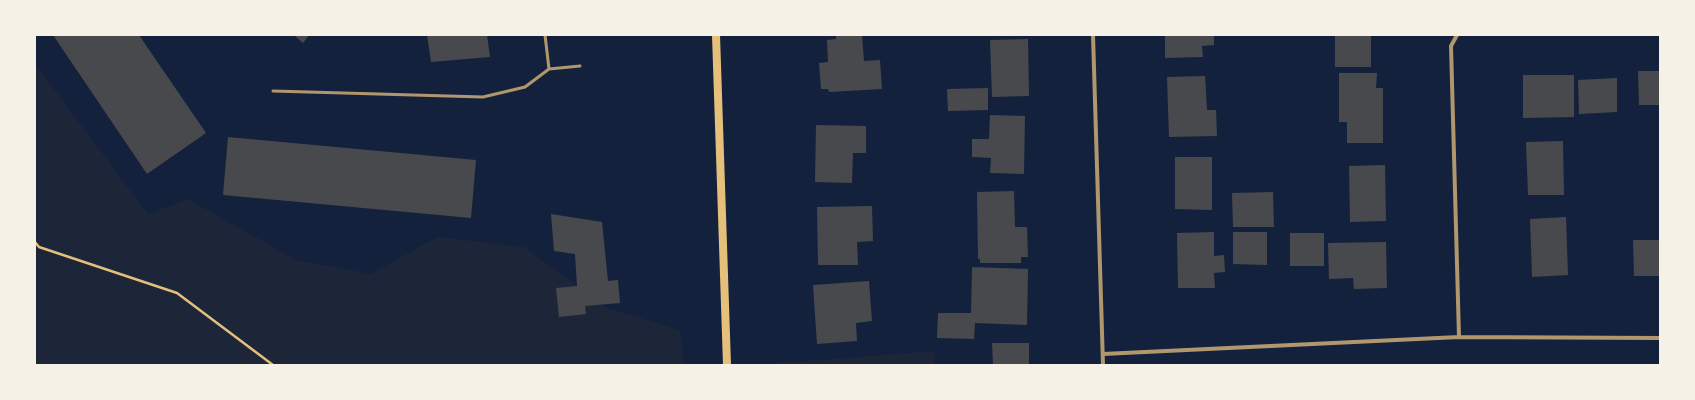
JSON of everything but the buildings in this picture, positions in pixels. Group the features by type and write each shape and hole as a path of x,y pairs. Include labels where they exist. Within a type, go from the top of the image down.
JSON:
{"main road":[{"path":"716,35 727,365"}],"street":[{"path":"1093,35 1103,365"},
{"path":"1457,35 1451,46 1459,337"},
{"path":"1103,354 1459,337 1660,338"}],"lane":[{"path":"545,35 549,69"},
{"path":"273,91 483,97 525,88 549,69 580,66"}],"path":[{"path":"35,242 39,247 177,293 273,365"}],"shaded area":[{"path":"35,64 148,214 188,199 296,260 371,274 437,237 524,247 605,307 680,330 684,365 35,365"},
{"path":"934,351 935,365 755,365"}]}
